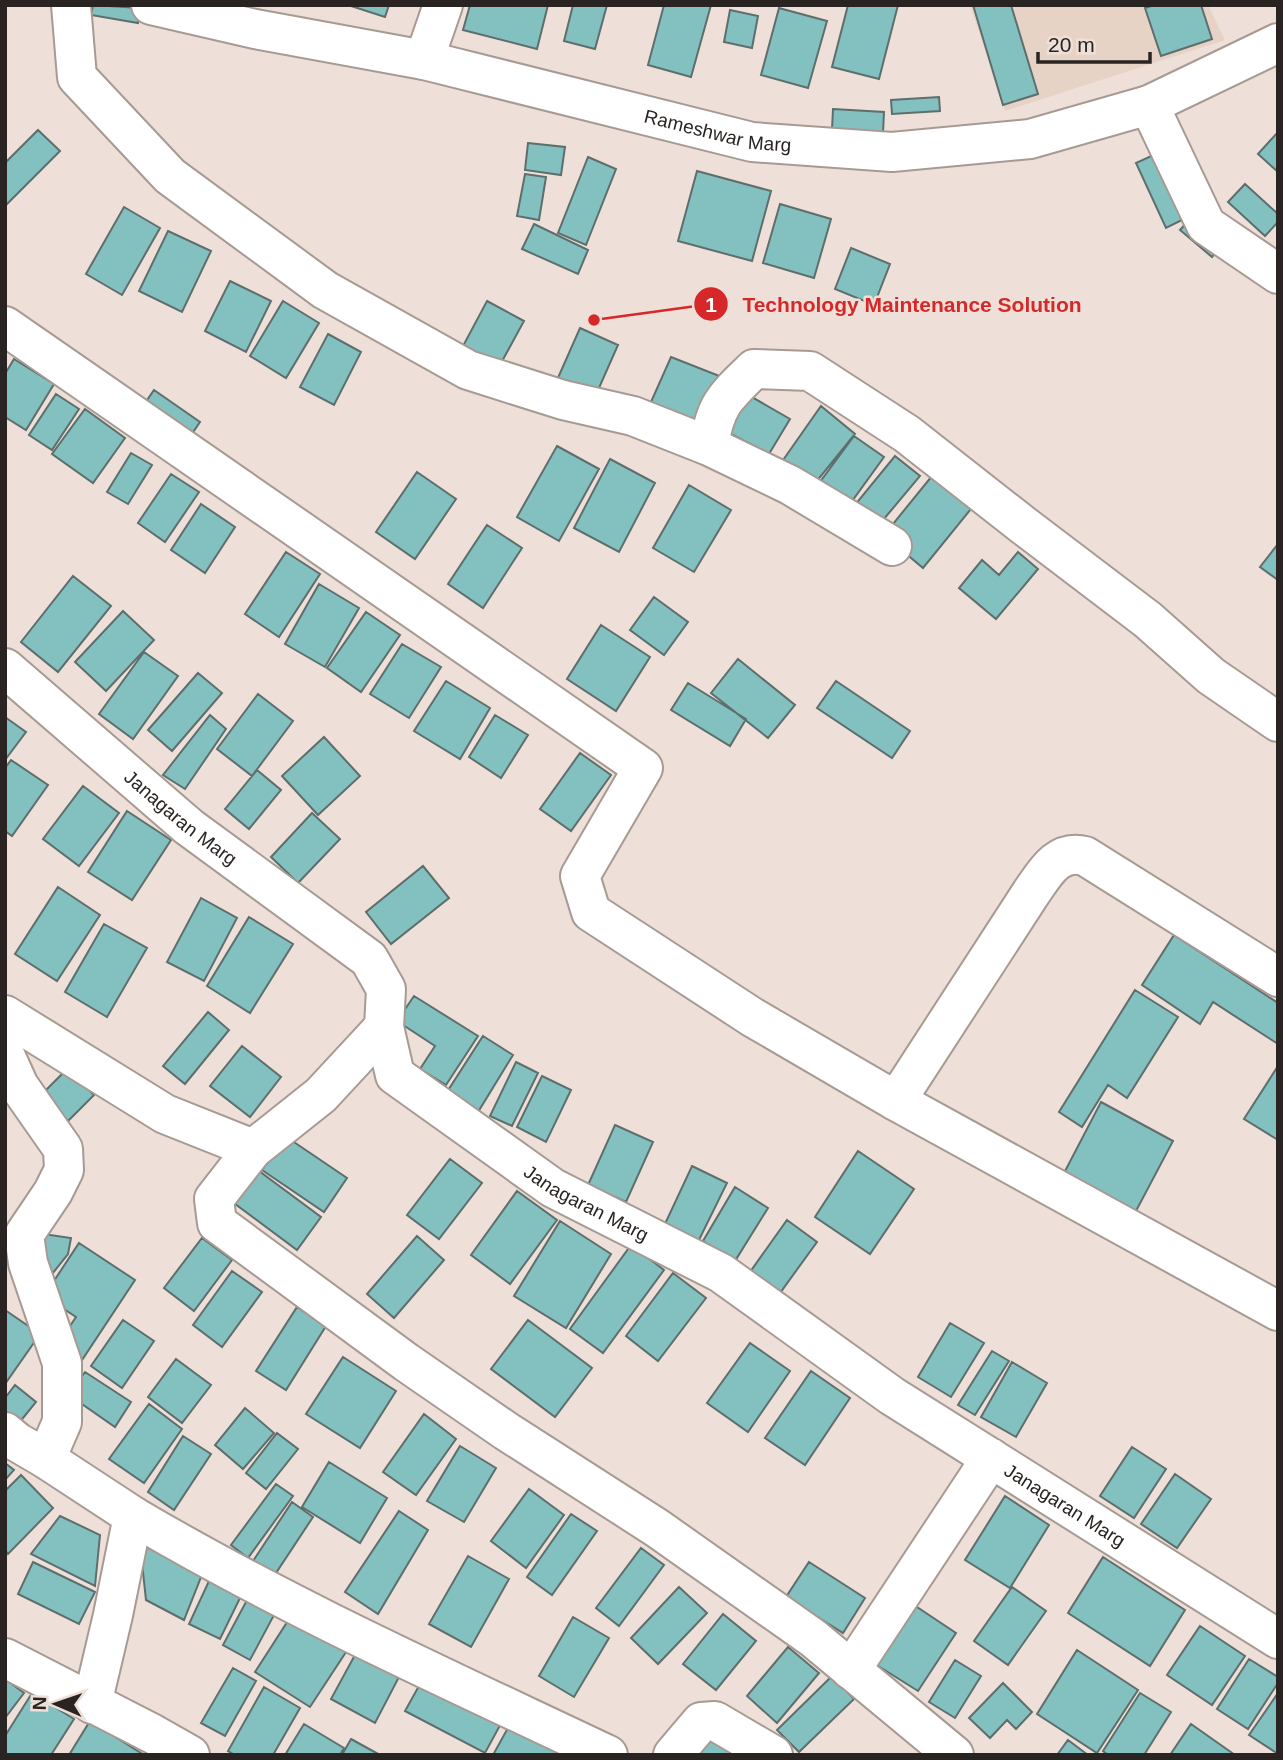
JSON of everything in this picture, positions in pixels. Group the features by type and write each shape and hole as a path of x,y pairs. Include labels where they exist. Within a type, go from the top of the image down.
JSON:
{"street":[{"path":"71,5 77,77 170,176 325,290 468,370 564,400 633,416 709,446 790,485 892,546"},
{"name":"Rameshwar Marg","path":"151,5 256,29 424,60 752,142 892,152 1030,139 1149,105 1278,43"},
{"path":"424,60 443,5"},
{"path":"1149,105 1206,225 1278,274"},
{"path":"5,326 643,768 580,876 591,912 752,1017 896,1101 1278,1311"},
{"path":"709,446 712,425 725,397 754,369 810,371 907,434 1148,620 1211,676 1278,722"},
{"name":"Janagaran Marg","path":"5,668 189,827 369,959 386,989 384,1027 396,1075 553,1188 721,1273 892,1396 1278,1639"},
{"path":"896,1101 1031,893 1048,869 1062,856 1085,856 1278,977"},
{"path":"5,1015 165,1114 253,1149"},
{"path":"384,1027 321,1095 253,1149 214,1199 217,1223 406,1362 506,1431 657,1528 813,1638 954,1755"},
{"path":"5,1055 19,1086 63,1149 64,1170 53,1192 24,1235 28,1263 62,1363 62,1422 46,1459"},
{"path":"5,1432 132,1516 189,1549 315,1614 608,1755"},
{"path":"850,1670 991,1458"},
{"path":"92,1704 132,1516"},
{"path":"5,1658 190,1755"},
{"path":"673,1755 701,1721 715,1721 773,1755"}],"shaded area":[{"path":"970,5 1208,5 1225,40 1005,111"}],"building":[{"path":"93,5 140,8 138,23 91,15"},
{"path":"348,5 389,5 385,17"},
{"path":"470,5 548,5 537,49 463,30"},
{"path":"573,5 607,5 595,49 564,41"},
{"path":"664,5 711,5 691,77 648,65"},
{"path":"848,5 898,5 879,79 832,67"},
{"path":"973,5 1011,5 1038,94 1003,105"},
{"path":"1154,5 1201,5 1212,39 1161,56 1145,8"},
{"path":"779,8 827,21 808,88 761,75"},
{"path":"730,10 758,16 752,48 724,42"},
{"path":"939,97 940,111 892,114 891,100"},
{"path":"833,109 884,112 883,133 832,129"},
{"path":"38,130 60,151 5,206 5,163"},
{"path":"1278,132 1278,172 1258,154"},
{"path":"528,143 565,147 561,175 525,170"},
{"path":"1160,152 1190,216 1166,228 1136,163"},
{"path":"588,157 616,169 586,245 558,233"},
{"path":"697,171 771,191 752,261 678,241"},
{"path":"525,174 546,177 539,220 517,216"},
{"path":"1245,184 1278,214 1278,222 1265,236 1228,202"},
{"path":"780,204 831,219 814,278 763,263"},
{"path":"124,207 160,228 122,295 86,274"},
{"path":"1192,217 1223,243 1212,257 1180,230"},
{"path":"534,224 588,250 578,274 522,249"},
{"path":"168,231 211,251 182,312 139,291"},
{"path":"851,248 890,264 874,305 835,289"},
{"path":"230,281 271,301 246,352 205,331"},
{"path":"283,301 319,323 286,378 250,356"},
{"path":"487,301 524,321 500,365 463,346"},
{"path":"580,328 618,345 595,397 557,380"},
{"path":"328,334 361,352 334,405 300,387"},
{"path":"671,357 727,379 698,430 647,411"},
{"path":"14,359 54,384 26,430 5,417 5,374"},
{"path":"738,389 790,419 769,454 718,427"},
{"path":"154,390 200,422 187,441 141,409"},
{"path":"56,394 79,409 52,450 29,435"},
{"path":"821,406 855,434 812,487 781,463"},
{"path":"85,409 125,438 93,483 52,454"},
{"path":"854,436 884,457 847,508 817,486"},
{"path":"557,446 599,469 559,541 517,517"},
{"path":"131,453 152,465 128,504 107,492"},
{"path":"895,456 920,476 878,526 854,506"},
{"path":"610,459 655,483 619,552 574,528"},
{"path":"417,472 456,499 415,559 376,532"},
{"path":"171,474 199,492 165,542 138,523"},
{"path":"932,476 971,509 923,568 884,535"},
{"path":"689,485 731,510 694,572 653,548"},
{"path":"201,504 235,527 205,573 171,550"},
{"path":"487,525 522,548 483,608 448,584"},
{"path":"1278,544 1278,580 1260,567"},
{"path":"286,552 320,574 279,637 245,614"},
{"path":"1018,552 1038,569 996,619 959,588 982,560 999,575"},
{"path":"73,576 111,606 58,672 21,642"},
{"path":"319,584 359,608 325,667 285,644"},
{"path":"654,597 688,622 664,655 630,630"},
{"path":"123,611 154,640 106,691 75,662"},
{"path":"366,612 400,635 361,692 327,668"},
{"path":"601,625 650,657 616,711 567,679"},
{"path":"402,644 441,667 409,718 370,694"},
{"path":"144,652 178,676 133,739 99,714"},
{"path":"738,659 795,705 768,738 711,693"},
{"path":"198,673 222,693 172,751 148,730"},
{"path":"446,681 490,708 460,759 414,731"},
{"path":"836,681 910,731 892,758 817,708"},
{"path":"688,683 746,719 730,746 671,710"},
{"path":"258,694 293,721 252,776 217,749"},
{"path":"210,715 226,729 185,789 163,775"},
{"path":"495,715 528,735 501,778 469,757"},
{"path":"5,717 26,732 5,760"},
{"path":"324,737 360,776 318,815 282,776"},
{"path":"580,753 611,775 571,831 540,809"},
{"path":"11,760 48,785 12,836 5,831 5,768"},
{"path":"257,770 281,790 249,829 225,809"},
{"path":"83,786 119,813 79,866 43,839"},
{"path":"127,811 171,840 132,900 88,872"},
{"path":"312,813 340,839 298,883 271,857"},
{"path":"423,866 449,898 391,944 366,912"},
{"path":"58,887 100,915 57,981 15,954"},
{"path":"201,898 237,918 204,981 167,962"},
{"path":"249,917 293,944 250,1013 207,986"},
{"path":"104,924 147,948 107,1017 65,992"},
{"path":"1174,935 1278,1003 1278,1044 1213,1002 1200,1024 1142,985"},
{"path":"1135,990 1178,1017 1127,1098 1108,1085 1082,1127 1059,1112"},
{"path":"414,996 478,1036 446,1085 420,1069 435,1046 397,1021"},
{"path":"208,1012 229,1030 185,1084 163,1066"},
{"path":"483,1036 513,1055 478,1112 447,1092"},
{"path":"242,1046 281,1077 250,1117 210,1086"},
{"path":"516,1062 538,1073 512,1126 490,1116"},
{"path":"1278,1066 1278,1140 1244,1119"},
{"path":"67,1069 94,1095 63,1126 37,1099"},
{"path":"542,1076 571,1090 546,1142 517,1127"},
{"path":"1101,1102 1173,1141 1136,1211 1064,1173"},
{"path":"615,1125 653,1142 626,1202 588,1185"},
{"path":"285,1136 347,1178 324,1212 262,1170"},
{"path":"858,1151 914,1189 870,1254 815,1217"},
{"path":"450,1159 482,1183 439,1239 407,1215"},
{"path":"247,1162 321,1217 297,1250 223,1195"},
{"path":"692,1166 727,1183 698,1242 664,1226"},
{"path":"735,1187 768,1208 735,1261 703,1241"},
{"path":"517,1191 557,1220 510,1284 471,1255"},
{"path":"787,1220 817,1242 780,1293 750,1272"},
{"path":"560,1221 611,1254 566,1328 514,1296"},
{"path":"30,1232 71,1238 68,1254 41,1288"},
{"path":"417,1236 444,1260 394,1318 367,1294"},
{"path":"202,1238 232,1260 194,1311 164,1288"},
{"path":"79,1243 135,1280 82,1360 58,1344 76,1317 44,1296"},
{"path":"631,1245 664,1270 603,1353 570,1329"},
{"path":"232,1271 262,1292 222,1347 193,1325"},
{"path":"673,1273 706,1298 658,1361 626,1336"},
{"path":"297,1307 326,1326 286,1390 256,1371"},
{"path":"5,1310 40,1334 5,1384"},
{"path":"123,1320 154,1341 122,1388 91,1366"},
{"path":"528,1320 592,1368 555,1417 491,1369"},
{"path":"950,1323 984,1343 951,1397 918,1377"},
{"path":"750,1343 790,1371 748,1432 707,1403"},
{"path":"992,1351 1009,1361 975,1415 958,1405"},
{"path":"343,1357 396,1391 360,1448 306,1414"},
{"path":"176,1359 211,1385 182,1423 148,1397"},
{"path":"1012,1362 1047,1383 1016,1437 981,1417"},
{"path":"811,1371 850,1398 805,1465 765,1438"},
{"path":"85,1372 131,1402 115,1427 69,1395"},
{"path":"15,1385 36,1402 19,1423 5,1411 5,1398"},
{"path":"149,1404 182,1429 144,1483 109,1459"},
{"path":"245,1408 274,1433 243,1469 215,1445"},
{"path":"424,1414 456,1439 416,1495 383,1472"},
{"path":"277,1433 298,1449 266,1489 246,1473"},
{"path":"183,1436 211,1454 174,1510 148,1492"},
{"path":"460,1446 496,1468 464,1522 427,1501"},
{"path":"1132,1447 1166,1469 1134,1518 1100,1496"},
{"path":"329,1462 387,1498 360,1543 302,1507"},
{"path":"5,1463 14,1470 5,1480"},
{"path":"1175,1474 1211,1499 1177,1548 1141,1524"},
{"path":"21,1475 53,1508 8,1554 5,1550 5,1491"},
{"path":"276,1484 293,1496 248,1558 231,1545"},
{"path":"529,1489 564,1515 526,1568 491,1541"},
{"path":"1005,1496 1049,1525 1010,1588 965,1560"},
{"path":"292,1502 313,1517 274,1576 253,1561"},
{"path":"399,1511 428,1530 378,1614 345,1592"},
{"path":"571,1514 597,1531 552,1595 527,1577"},
{"path":"60,1516 100,1535 95,1586 31,1554"},
{"path":"140,1544 203,1572 184,1620 146,1600"},
{"path":"641,1548 664,1565 619,1626 596,1608"},
{"path":"468,1556 509,1579 471,1647 429,1624"},
{"path":"1103,1557 1185,1610 1150,1666 1068,1613"},
{"path":"33,1562 95,1592 79,1624 18,1594"},
{"path":"809,1562 865,1598 843,1633 786,1597"},
{"path":"209,1581 241,1596 220,1639 189,1624"},
{"path":"679,1587 707,1613 658,1664 631,1638"},
{"path":"1012,1587 1046,1611 1008,1665 974,1641"},
{"path":"247,1600 274,1615 250,1660 223,1645"},
{"path":"914,1605 956,1633 918,1691 875,1664"},
{"path":"293,1613 348,1649 310,1707 255,1672"},
{"path":"723,1614 756,1641 716,1690 683,1664"},
{"path":"573,1617 609,1638 574,1697 539,1676"},
{"path":"1200,1626 1245,1656 1212,1705 1167,1675"},
{"path":"788,1647 819,1673 777,1723 747,1696"},
{"path":"1077,1650 1138,1690 1097,1753 1037,1714"},
{"path":"356,1653 399,1677 375,1723 331,1699"},
{"path":"1249,1659 1278,1677 1278,1683 1248,1729 1217,1709"},
{"path":"955,1660 981,1676 955,1718 929,1702"},
{"path":"233,1668 256,1681 225,1736 201,1723"},
{"path":"425,1675 504,1718 485,1753 405,1711"},
{"path":"832,1676 854,1699 799,1752 777,1730"},
{"path":"5,1679 24,1693 5,1718"},
{"path":"1003,1683 1032,1712 1016,1729 1007,1720 990,1738 969,1718"},
{"path":"264,1687 300,1708 273,1755 235,1755 228,1751"},
{"path":"32,1693 74,1719 51,1755 5,1755 5,1736"},
{"path":"1140,1693 1171,1712 1144,1755 1108,1755 1103,1751"},
{"path":"1278,1693 1278,1754 1249,1735"},
{"path":"514,1717 579,1755 493,1755"},
{"path":"90,1721 144,1755 69,1755"},
{"path":"304,1724 344,1748 340,1755 285,1755"},
{"path":"1191,1724 1235,1755 1170,1755"},
{"path":"702,1726 739,1755 683,1755"},
{"path":"351,1739 380,1755 342,1755"},
{"path":"1068,1740 1088,1755 1057,1755"}],"place":[{"name":"Technology Maintenance Solution","path":"594,320"}]}
